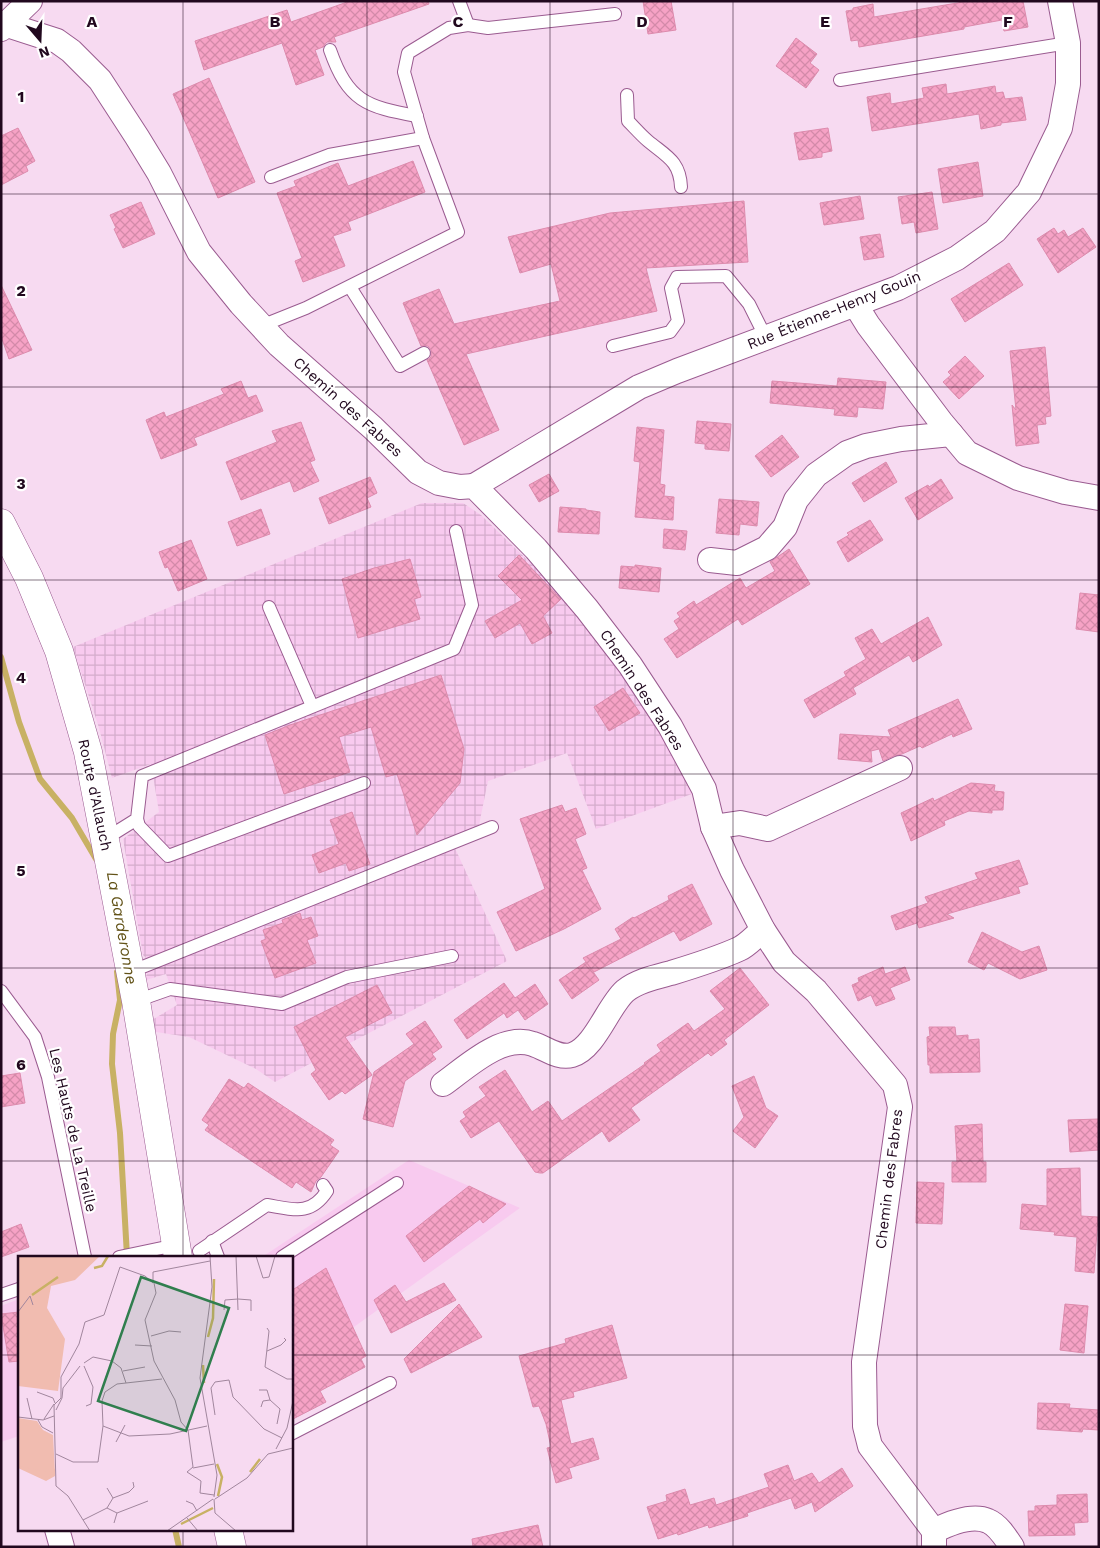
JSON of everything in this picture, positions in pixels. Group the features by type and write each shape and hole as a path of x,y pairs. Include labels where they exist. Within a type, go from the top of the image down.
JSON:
{"main road":[{"name":"Route d'Allauch","path":"1,523 29,578 58,651 88,752 184,1251"},
{"path":"228,1530 232,1547"}],"street":[{"path":"3,26 30,1"},
{"name":"Rue Étienne-Henry Gouin","path":"474,486 640,387 677,371 898,288 957,258 995,231 1029,192 1060,128 1068,84 1068,43 1060,1"},
{"name":"Chemin des Fabres","path":"3,26 57,41 100,80 138,137 159,173 199,252 241,304 279,345 373,428 418,472 439,483 460,487 474,486 536,549 587,609 630,665 670,726 704,790 713,827 732,870 763,930 784,962 816,991 895,1085 900,1107 864,1362 865,1426 870,1446 934,1539"},
{"path":"855,304 868,325 951,434 967,452 1018,478 1065,492 1099,498"},
{"path":"710,560 737,563 767,548 785,527 796,500 816,475 846,453 866,446 902,438 951,434"},
{"path":"713,827 740,823 768,829 900,768"},
{"path":"443,1084 495,1047 514,1042 532,1043 560,1056 571,1055 580,1051 588,1043 625,992 645,980 703,963 741,948 763,930"},
{"path":"934,1539 948,1524 974,1519 988,1521 1004,1535 1012,1547"},
{"path":"57,1530 62,1547"}],"lane":[{"path":"459,1 468,25"},
{"path":"261,326 306,308 458,232 423,138 404,72 408,53 449,28 468,25 488,28 615,14"},
{"path":"840,80 1068,43"},
{"path":"330,50 338,72 355,94 368,104 387,111 417,116"},
{"path":"627,95 628,121 646,139 671,158 680,175 681,187"},
{"path":"271,178 329,155 423,138"},
{"path":"613,346 670,332 678,321 671,288 677,277 726,276 750,304 766,338"},
{"path":"350,287 400,366 424,353"},
{"path":"364,783 168,856 139,826 137,819 142,776 454,649 472,606 456,531"},
{"path":"270,607 312,706"},
{"path":"105,839 137,819"},
{"path":"130,972 492,827"},
{"path":"136,1001 170,989 282,1004 347,977 452,956"},
{"name":"Les Hauts de La Treille","path":"1,991 35,1037 48,1077 85,1256"},
{"path":"284,1256 396,1183"},
{"path":"124,1256 143,1252 184,1251 212,1241 267,1205 302,1210 321,1201 327,1191 323,1185"},
{"path":"212,1241 218,1256"},
{"path":"1,1295 18,1289"},
{"path":"292,1433 390,1383"}],"shaded area":[{"path":"422,503 463,503 481,515 550,582 669,733 700,791 596,829 567,753 488,781 479,825 148,960 143,955 123,839 159,812 151,764 112,778 99,728 73,647"},
{"path":"454,846 507,961 275,1082 256,1069 189,1037 156,1032 152,1020 177,1005 166,974 146,980 150,969"},
{"path":"409,1160 520,1208 292,1371 292,1256 264,1256"},
{"path":"18,1299 18,1436 1,1442 1,1306"}],"building":[{"path":"350,1 428,1 429,4 334,37 336,42 327,42 323,47 315,50 324,75 296,85 282,43 204,70 195,41 287,10 291,22"},
{"path":"643,1 671,1 676,30 648,34"},
{"path":"969,1 1023,1 1028,27 1004,31 1002,20 964,27 964,29 859,47 858,40 851,41 846,11 853,10 853,8 873,4 874,17"},
{"path":"796,38 817,54 810,63 819,70 806,88 776,66"},
{"path":"209,78 255,182 218,198 173,94"},
{"path":"946,84 947,94 995,86 996,93 1003,92 1005,99 1022,97 1026,120 1001,123 1001,125 981,129 979,114 872,131 867,97 890,93 891,104 924,98 922,88"},
{"path":"18,128 35,161 26,166 28,171 1,185 1,136"},
{"path":"828,128 832,151 822,153 822,157 799,160 794,133"},
{"path":"413,161 425,192 348,222 351,230 333,236 345,266 303,282 295,261 302,258 277,193 296,186 294,181 338,163 348,186"},
{"path":"978,162 983,196 943,203 938,169"},
{"path":"932,192 938,229 916,233 914,222 902,224 898,197"},
{"path":"860,196 864,219 824,225 820,203"},
{"path":"744,201 748,262 646,268 657,311 466,354 499,430 464,445 427,360 431,357 431,350 428,346 421,346 403,303 439,289 454,324 560,301 551,264 520,273 508,237 610,213"},
{"path":"141,202 155,234 123,248 110,215"},
{"path":"1054,228 1058,234 1064,230 1068,237 1083,228 1096,247 1058,273 1037,239"},
{"path":"880,234 884,257 864,260 860,237"},
{"path":"1009,263 1023,285 965,322 951,299"},
{"path":"1,285 32,350 9,359 1,336"},
{"path":"1045,347 1051,416 1045,417 1046,424 1037,425 1039,443 1016,446 1012,405 1016,410 1010,351"},
{"path":"965,356 984,376 959,399 943,382 951,375 948,372"},
{"path":"838,378 886,382 883,409 858,407 857,417 834,415 835,409 770,403 772,381 837,386"},
{"path":"241,381 248,398 256,395 263,411 194,438 197,445 161,459 146,420 164,412 166,417 224,394 221,389"},
{"path":"697,421 731,424 729,451 705,449 705,444 695,443"},
{"path":"301,422 315,460 310,462 319,481 294,492 290,481 241,500 226,462 277,442 272,431"},
{"path":"637,427 664,430 660,484 665,485 664,496 674,497 673,520 635,517 640,462 634,461"},
{"path":"782,435 799,457 771,477 755,456"},
{"path":"886,462 897,482 864,502 852,483"},
{"path":"549,474 559,491 539,502 529,485"},
{"path":"370,477 377,493 367,498 371,507 329,524 319,498"},
{"path":"941,479 953,498 918,520 905,498"},
{"path":"719,499 759,502 757,526 740,524 739,535 716,533"},
{"path":"560,507 600,512 599,534 558,532"},
{"path":"261,509 270,534 237,546 228,522"},
{"path":"870,520 883,540 848,562 837,542 849,535 847,533"},
{"path":"664,529 687,531 685,550 663,548"},
{"path":"191,540 207,579 178,591 168,567 165,568 159,552"},
{"path":"789,549 810,584 742,625 738,619 677,658 664,639 679,629 674,621 680,617 677,613 694,601 696,605 740,578 746,588 775,571 770,562"},
{"path":"519,555 561,599 543,616 552,633 532,644 520,623 495,638 485,621 522,600 498,576"},
{"path":"410,559 421,597 414,599 420,619 358,638 342,579 374,568"},
{"path":"635,565 661,568 659,592 619,588 621,566 635,567"},
{"path":"1080,593 1099,595 1099,632 1076,629"},
{"path":"928,617 942,645 913,662 909,655 853,688 856,694 814,718 804,700 846,676 844,672 866,659 855,638 872,629 881,644"},
{"path":"441,675 464,749 460,783 417,835 397,774 386,777 371,727 339,737 350,772 284,794 265,735"},
{"path":"623,688 640,713 609,731 594,707"},
{"path":"958,699 972,729 953,737 952,734 922,748 920,746 883,761 879,749 871,751 872,762 838,759 840,734 891,737 888,730"},
{"path":"971,783 995,785 994,791 1004,792 1003,810 992,810 992,813 969,811 944,821 945,825 911,841 901,813 933,798 934,801"},
{"path":"562,805 565,812 576,808 586,834 575,839 587,868 582,870 601,909 564,929 516,951 497,912 545,889 520,819"},
{"path":"352,812 370,864 349,871 346,863 319,873 312,855 339,844 330,820"},
{"path":"1019,860 1028,884 1018,887 1020,893 947,914 954,918 919,928 917,923 896,930 891,916 928,903 925,897 978,879 975,873"},
{"path":"692,884 712,924 680,941 674,931 594,972 583,958 621,939 615,929 633,917 669,900 668,896"},
{"path":"300,913 302,920 311,917 318,936 307,940 316,963 275,978 261,941 266,939 263,930 283,923 282,920"},
{"path":"982,932 1022,952 1039,946 1047,970 1020,979 988,963 984,970 968,962"},
{"path":"586,962 599,980 572,999 559,980"},
{"path":"883,967 885,974 905,967 910,980 890,988 895,999 876,1006 871,995 858,1001 852,985 859,982 858,978"},
{"path":"740,968 769,1005 724,1040 727,1044 711,1056 708,1053 631,1108 640,1120 609,1142 602,1131 543,1173 540,1173 535,1172 499,1121 471,1138 460,1121 466,1117 463,1112 486,1096 479,1087 505,1070 532,1112 548,1101 562,1121 645,1064 661,1051 657,1045 688,1023 694,1031 725,1009 710,991"},
{"path":"504,983 515,998 535,984 548,1004 525,1020 518,1010 507,1018 504,1013 467,1039 454,1020"},
{"path":"377,985 392,1013 345,1037 372,1075 345,1094 342,1091 329,1100 311,1074 316,1070 294,1027"},
{"path":"425,1021 442,1047 432,1054 436,1059 405,1081 393,1127 363,1119 374,1072 414,1044 406,1034"},
{"path":"929,1027 955,1027 956,1036 968,1035 968,1040 979,1039 980,1072 930,1073 927,1037 930,1036"},
{"path":"20,1073 25,1103 1,1107 1,1076"},
{"path":"754,1076 766,1108 778,1116 755,1148 733,1131 744,1117 732,1086"},
{"path":"229,1079 244,1088 248,1083 334,1140 330,1145 339,1151 321,1177 316,1181 311,1192 296,1182 292,1188 205,1130 209,1125 202,1120"},
{"path":"1099,1119 1099,1150 1070,1152 1068,1120"},
{"path":"982,1124 983,1162 986,1162 986,1182 952,1182 952,1162 957,1162 955,1126"},
{"path":"1080,1168 1081,1216 1098,1217 1094,1273 1075,1271 1077,1237 1054,1235 1055,1232 1020,1229 1022,1204 1047,1206 1047,1169"},
{"path":"917,1182 944,1183 942,1224 916,1223"},
{"path":"469,1186 506,1204 483,1223 480,1219 424,1262 406,1236"},
{"path":"21,1224 29,1247 1,1257 1,1232"},
{"path":"326,1268 366,1356 361,1359 365,1367 320,1391 326,1402 292,1419 292,1290"},
{"path":"444,1283 456,1300 391,1333 374,1300 395,1285 406,1302"},
{"path":"459,1304 482,1337 411,1373 404,1359"},
{"path":"1065,1304 1088,1306 1084,1353 1060,1350"},
{"path":"18,1312 18,1361 9,1362 1,1314"},
{"path":"612,1325 627,1378 573,1392 574,1397 561,1400 571,1444 593,1438 599,1459 569,1468 572,1478 556,1483 547,1448 551,1447 546,1424 539,1406 533,1407 519,1356 566,1343 565,1339"},
{"path":"1038,1403 1070,1404 1069,1408 1099,1410 1099,1430 1083,1429 1082,1432 1037,1429"},
{"path":"788,1465 794,1481 812,1473 819,1483 842,1468 853,1486 815,1512 812,1502 795,1509 791,1498 747,1513 748,1516 709,1528 708,1525 678,1535 677,1533 658,1539 647,1507 667,1501 666,1495 685,1489 690,1505 714,1498 716,1505 769,1487 764,1474"},
{"path":"1087,1494 1088,1522 1074,1523 1075,1535 1029,1536 1028,1511 1035,1511 1035,1506 1057,1505 1057,1495"},
{"path":"538,1525 543,1547 473,1547 472,1539"}],"waterway":[{"name":"La Garderonne","path":"1,657 19,722 40,779 72,818 96,859"},
{"name":"La Garderonne","path":"117,972 120,1000 113,1034 112,1064 120,1133 127,1256"},
{"name":"La Garderonne","path":"175,1530 179,1547"}]}
